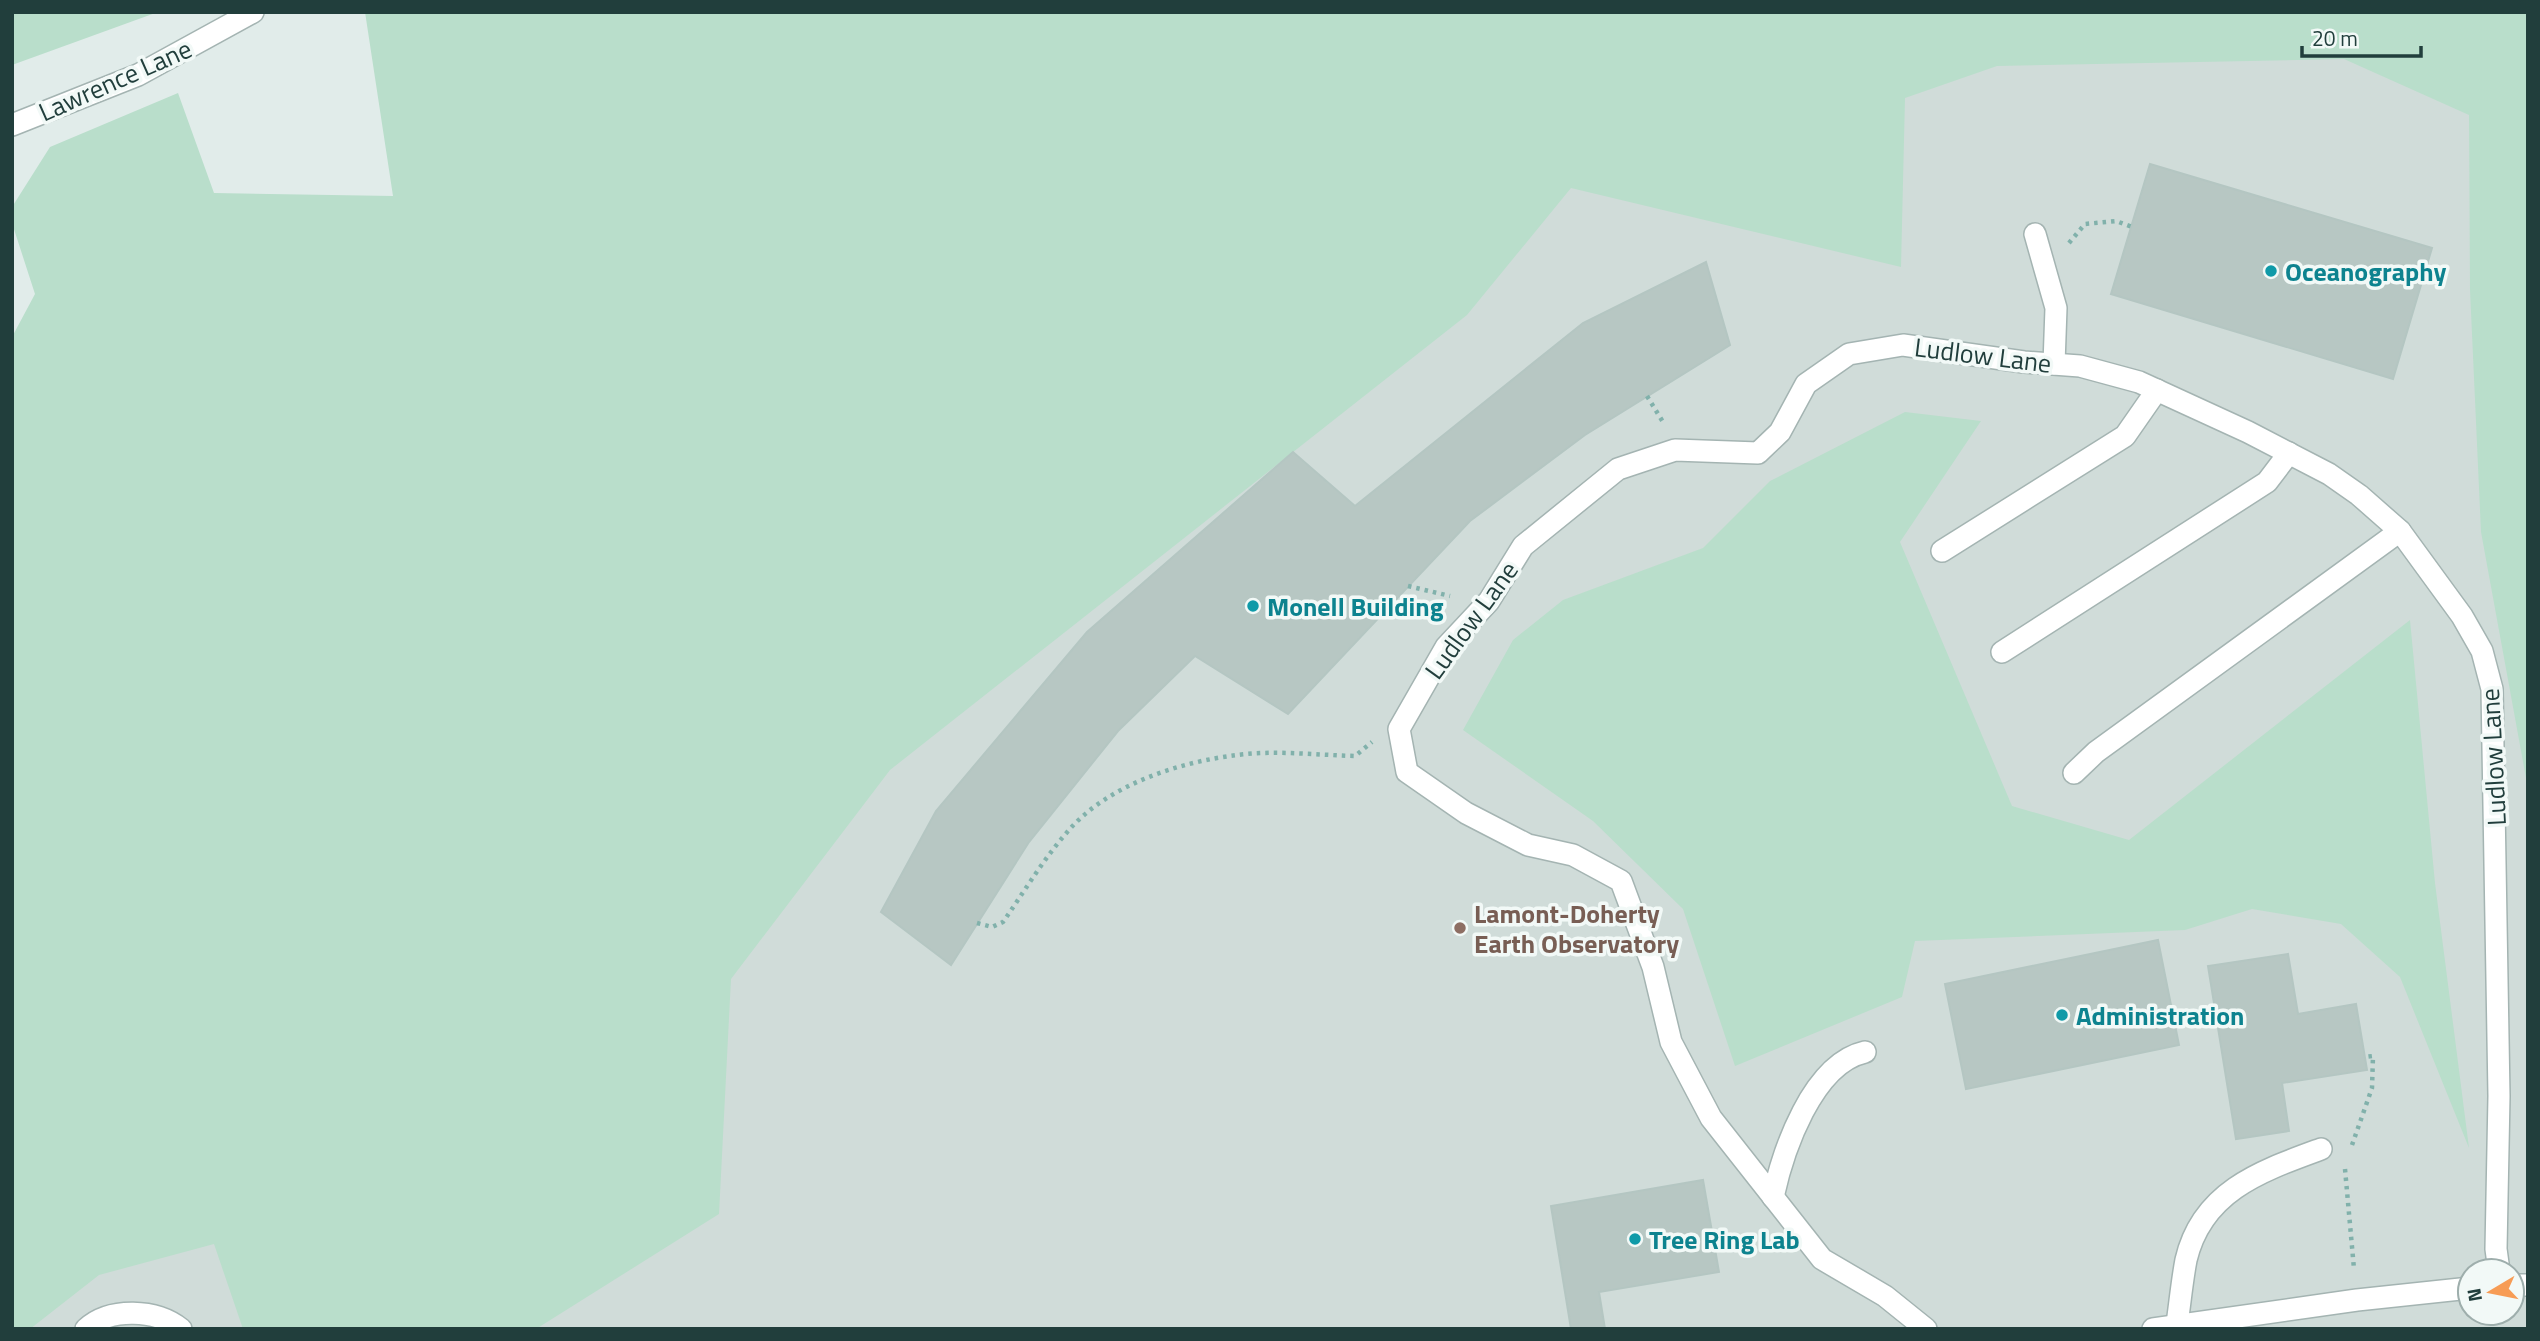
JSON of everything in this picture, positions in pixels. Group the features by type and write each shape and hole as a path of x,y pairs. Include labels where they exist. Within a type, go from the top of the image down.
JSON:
{"street":[{"name":"Lawrence Lane","path":"12,125 138,75 253,12"},
{"path":"2035,234 2056,308 2054,364"},
{"name":"Ludlow Lane","path":"1926,1329 1885,1296 1822,1259 1711,1118 1671,1042 1653,967 1621,881 1573,855 1528,845 1457,806 1407,772 1399,729 1446,647 1489,601 1523,547 1618,469 1675,450 1758,453 1780,432 1806,384 1849,354 1903,345 2080,366 2157,390 2289,453 2329,474 2359,495 2400,531 2462,616 2482,652 2492,689 2498,879 2497,1257"},
{"path":"1942,551 2125,436 2157,390"},
{"path":"2002,652 2267,482 2289,453"},
{"path":"2074,773 2096,752 2400,531"},
{"path":"1773,1198 1789,1139 1811,1100 1825,1078 1853,1055 1865,1052"},
{"path":"2177,1324 2187,1258 2204,1216 2235,1185 2321,1149"},
{"path":"2153,1329 2357,1300 2456,1289"},
{"path":"86,1329 124,1311 174,1323 181,1329"}],"path":[{"path":"1647,396 1667,429"},
{"path":"1408,586 1461,599"},
{"path":"2349,1154 2372,1088 2373,1056 2365,1057"},
{"path":"2345,1167 2357,1300"}],"shaded area":[{"name":"Lamont-Doherty Earth Observatory","path":"2528,12 2528,1329 12,1329 1444,93"}],"green space":[{"path":"12,12 158,12 12,65"},
{"path":"365,12 2528,12 2528,789 2481,532 2470,290 2469,115 2344,59 1997,66 1905,98 1901,267 1571,188 1467,315 890,770 731,979 719,1214 536,1329 243,1329 214,1244 99,1275 30,1329 12,1329 12,337 35,294 12,223 12,207 50,147 178,93 214,193 393,196"},
{"path":"1905,412 1981,421 1900,542 2012,806 2129,840 2410,620 2435,883 2469,1148 2400,977 2341,924 2252,909 2185,930 1915,941 1902,997 1735,1066 1683,909 1593,821 1463,730 1513,640 1563,600 1703,548 1770,481"}],"building":[{"name":"Oceanography","path":"2150,164 2432,248 2393,379 2111,294"},
{"name":"Monell Building","path":"1706,262 1730,345 1585,435 1470,521 1288,714 1195,656 1118,731 1029,842 951,965 881,912 936,811 1087,632 1293,452 1355,506 1583,323"},
{"name":"Administration","path":"2158,940 2179,1045 1966,1089 1945,984"},
{"path":"2288,954 2298,1014 2356,1004 2367,1070 2282,1083 2289,1131 2236,1139 2208,966"},
{"name":"Tree Ring Lab","path":"1703,1180 1719,1272 1599,1292 1605,1329 1571,1329 1551,1206"}],"place":[{"name":"Oceanography","path":"2271,271"},
{"name":"Monell Building","path":"1253,606"},
{"name":"Lamont-Doherty Earth Observatory","path":"1460,928"},
{"name":"Administration","path":"2062,1015"},
{"name":"Tree Ring Lab","path":"1635,1239"}]}
